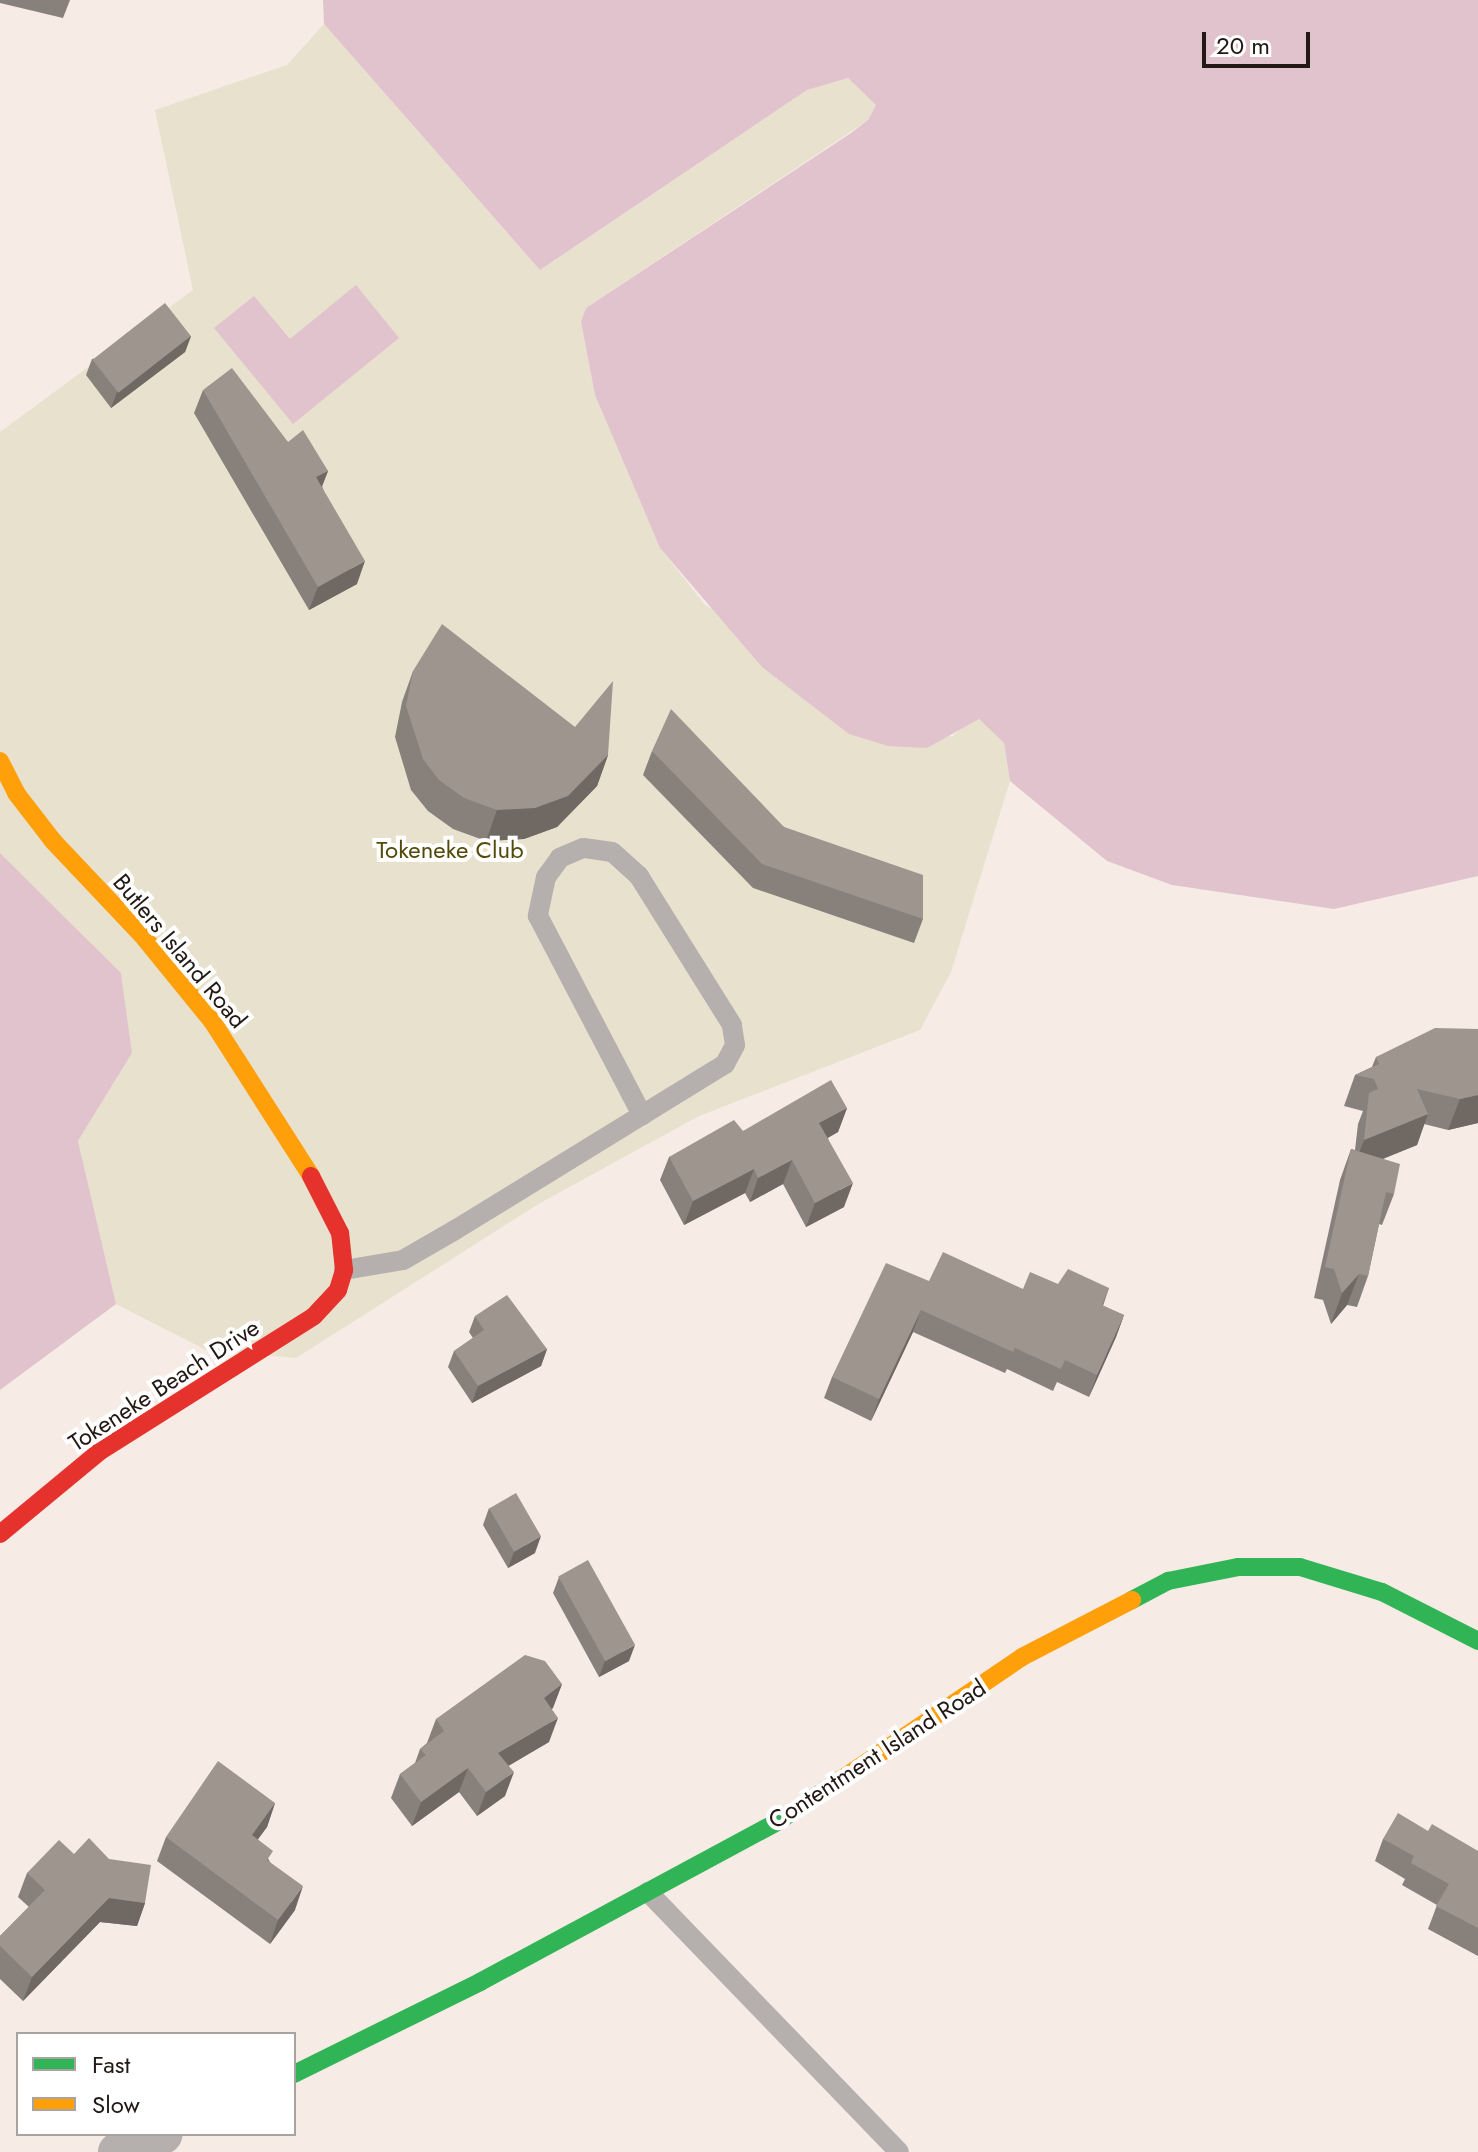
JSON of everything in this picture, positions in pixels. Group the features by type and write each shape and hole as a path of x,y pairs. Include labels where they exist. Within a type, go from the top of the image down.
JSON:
{"street":[{"name":"Butlers Island Road","path":"0,761 16,793 53,841 142,935 212,1021 312,1178 340,1233 344,1270"},
{"name":"Tokeneke Beach Drive","path":"0,1534 99,1452 314,1316 338,1290 344,1270"},
{"name":"Contentment Island Road","path":"296,2073 777,1822 1022,1657 1168,1581 1238,1567 1300,1567 1382,1592 1478,1641"},
{"path":"118,2152 158,2136"}],"lane":[{"path":"344,1270 403,1260 642,1115 725,1064 735,1045 732,1025 639,876 612,852 583,848 560,858 546,877 538,916 642,1115"},
{"path":"648,1892 899,2152"}],"green space":[{"name":"Tokeneke Club","path":"324,24 540,270 807,90 848,78 867,93 876,105 868,120 586,308 581,323 595,395 660,548 705,605 952,737 968,721 979,719 1004,743 1010,781 951,972 920,1030 699,1116 540,1203 296,1358 206,1350 116,1304 78,1141 132,1053 121,973 0,853 0,432 193,290 155,110 287,65"}],"shaded area":[{"path":"323,0 1478,0 1478,876 1334,909 1172,885 1107,861 1010,781 1004,743 979,719 927,748 888,746 849,734 762,667 660,548 595,395 581,322 586,308 851,133 868,120 876,105 848,78 807,90 540,270 324,24"},
{"path":"356,285 399,338 293,424 214,328 254,296 290,339"},
{"path":"0,853 121,973 132,1053 78,1141 116,1304 0,1390"}],"building":[{"path":"165,303 191,336 118,393 93,360"},
{"path":"232,368 288,442 303,430 328,471 316,477 365,561 318,587 203,390"},
{"path":"442,624 575,727 613,681 608,755 568,796 535,808 497,810 464,798 439,780 423,759 406,706 413,671"},
{"path":"671,709 784,827 923,875 923,919 762,864 652,751"},
{"path":"1435,1028 1478,1029 1478,1095 1460,1099 1417,1089 1428,1114 1364,1140 1369,1093 1378,1089 1374,1079 1355,1075 1379,1064 1376,1057"},
{"path":"831,1080 847,1108 819,1123 853,1183 815,1203 792,1160 758,1178 754,1169 693,1201 669,1157 734,1120 743,1131"},
{"path":"1351,1149 1400,1164 1394,1194 1386,1192 1368,1276 1359,1274 1342,1293 1334,1269 1325,1267"},
{"path":"943,1252 1023,1289 1030,1272 1058,1284 1068,1269 1109,1288 1102,1305 1124,1315 1097,1375 1065,1360 1061,1369 1015,1348 1013,1352 921,1310 879,1399 832,1377 886,1263 929,1281"},
{"path":"507,1295 547,1349 478,1386 454,1351 484,1330 475,1316"},
{"path":"516,1493 541,1536 514,1552 489,1508"},
{"path":"588,1560 635,1645 605,1661 558,1576"},
{"path":"525,1655 545,1661 562,1684 544,1698 558,1718 498,1753 514,1772 486,1792 468,1768 421,1802 400,1774 426,1755 420,1749 444,1731 436,1719"},
{"path":"218,1761 275,1803 252,1835 273,1851 267,1860 303,1886 278,1920 166,1837"},
{"path":"1398,1813 1428,1831 1432,1824 1478,1851 1478,1928 1436,1906 1449,1884 1411,1863 1414,1856 1383,1839"},
{"path":"89,1838 109,1859 151,1865 145,1903 109,1898 32,1977 0,1946 0,1936 45,1890 27,1873 59,1840 74,1854"}],"traffic: fast":[{"path":"1132,1600 1168,1581 1238,1567 1300,1567 1382,1592 1478,1641"},
{"path":"296,2073 480,1982 777,1822 842,1779"}],"traffic: slow":[{"path":"0,761 16,793 53,841 142,935 212,1021 311,1176"},
{"path":"842,1779 1022,1657 1132,1600"}],"traffic: jam":[{"path":"0,1534 99,1452 314,1316 338,1290 344,1270 340,1233 311,1176"}]}
